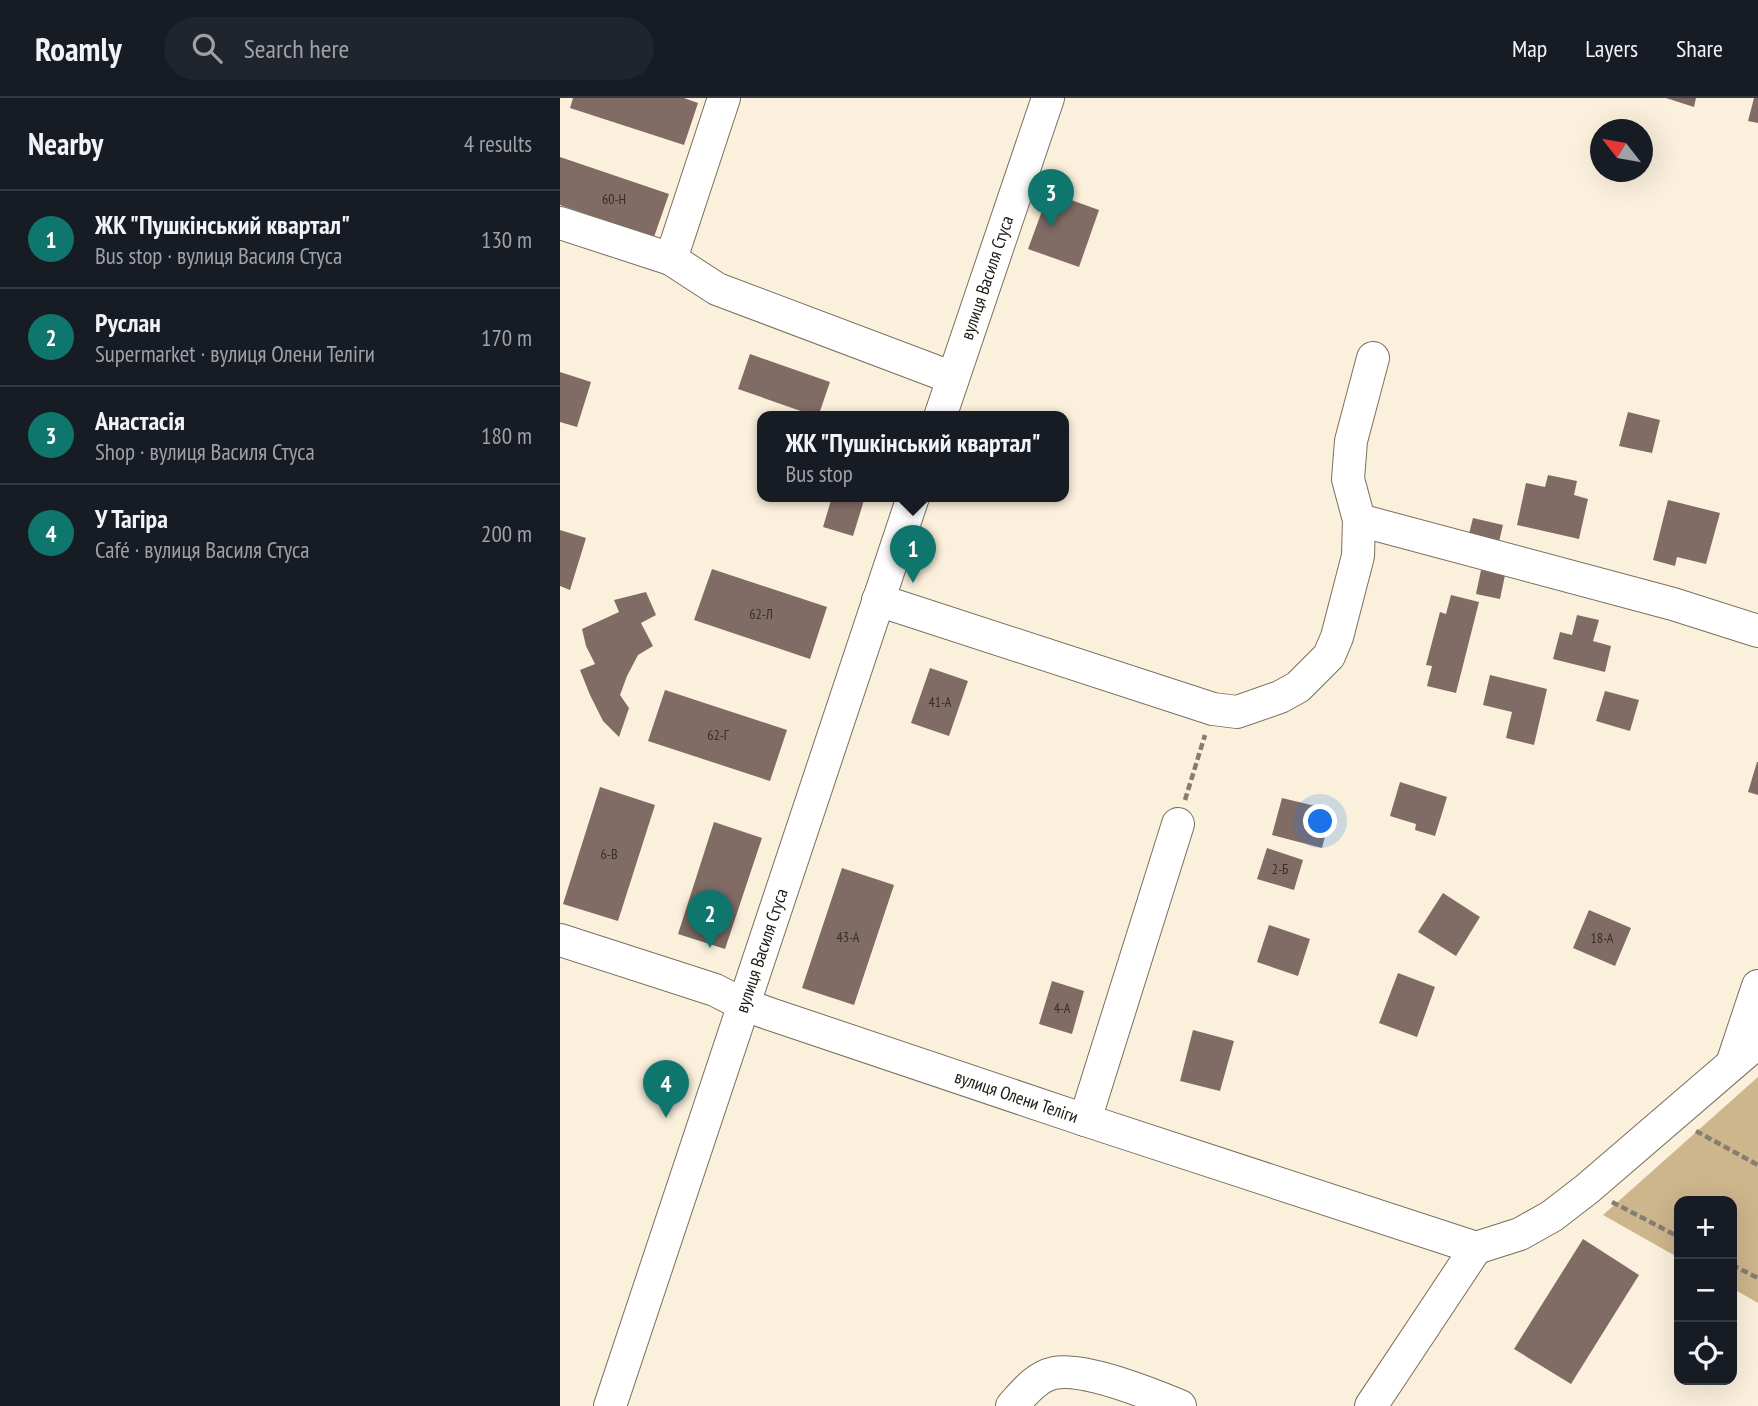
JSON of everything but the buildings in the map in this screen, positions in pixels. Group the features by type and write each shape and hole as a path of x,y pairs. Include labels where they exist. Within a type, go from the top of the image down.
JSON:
{"street":[{"path":"671,259 724,98"},
{"name":"вулиця Василя Стуса","path":"942,411 1048,98"},
{"path":"560,223 671,259 718,289 953,378"},
{"path":"878,600 1213,709 1237,712 1280,697 1305,681 1329,656 1337,637 1358,556 1359,520 1348,479 1351,441 1373,358"},
{"name":"вулиця Василя Стуса","path":"610,1406 911,502"},
{"path":"1359,520 1673,604 1758,631"},
{"path":"1085,1120 1178,824"},
{"name":"вулиця Олени Теліги","path":"560,940 715,990 742,1004 1085,1120 1476,1248"},
{"path":"1731,1066 1758,986"},
{"path":"1371,1406 1476,1248 1520,1234 1552,1216 1758,1042"},
{"path":"1012,1406 1030,1385 1053,1373 1078,1372 1180,1406"}],"path":[{"path":"1178,824 1213,709"},
{"path":"1671,1117 1758,1166"},
{"path":"1587,1189 1674,1234"},
{"path":"1737,1268 1758,1279"}],"shaded area":[{"path":"1758,1077 1758,1303 1737,1291 1737,1196 1674,1196 1674,1255 1603,1215"}],"place":[{"name":"Анастасія","path":"1051,227"},
{"name":"ЖК \"Пушкінський квартал\"","path":"913,583"},
{"name":"Руслан","path":"710,948"},
{"name":"У Тагіра","path":"666,1118"}]}
